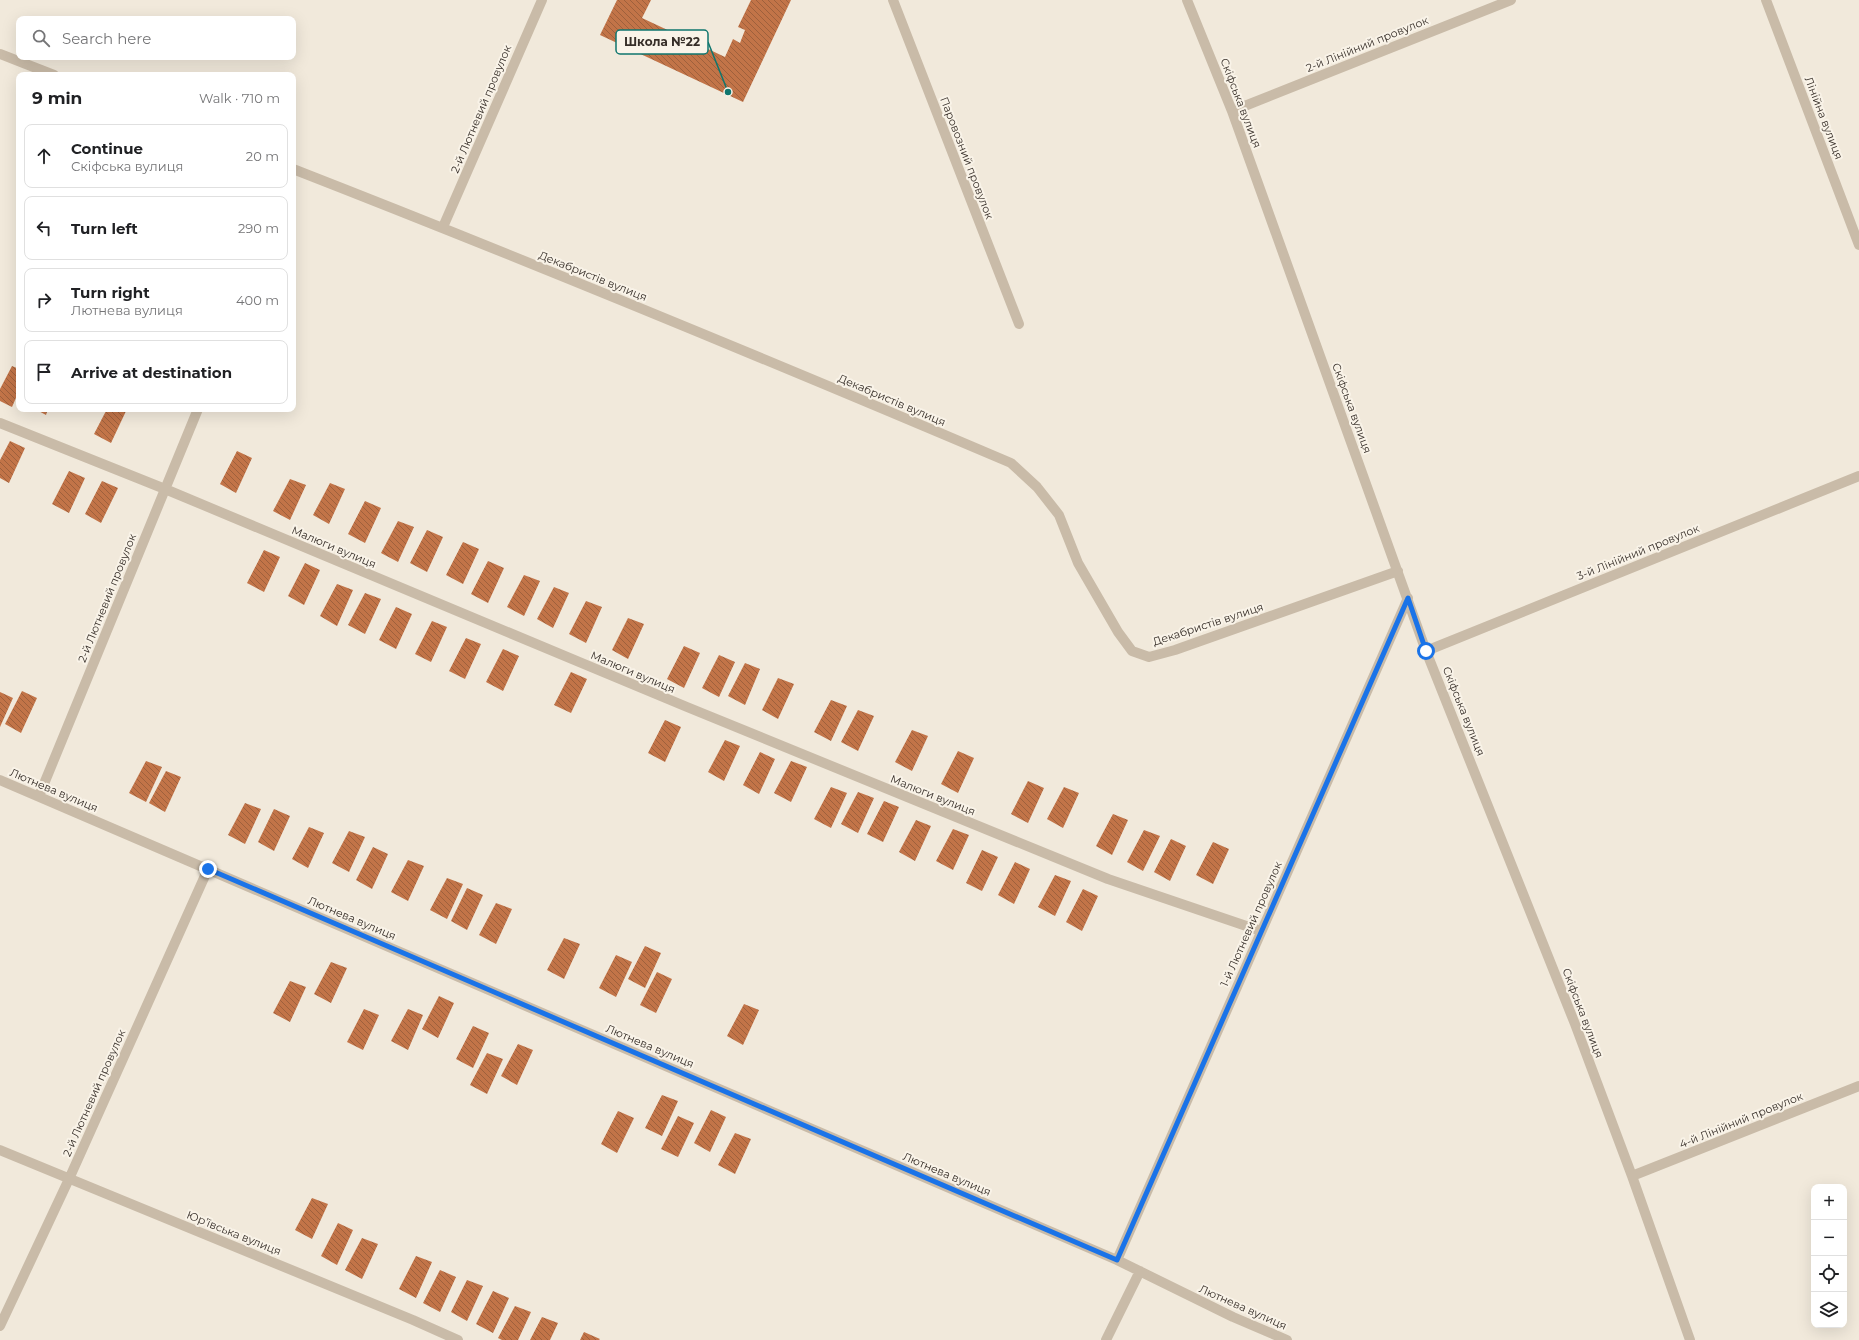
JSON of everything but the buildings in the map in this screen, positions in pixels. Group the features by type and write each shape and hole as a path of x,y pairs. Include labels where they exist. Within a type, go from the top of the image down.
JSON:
{"street":[{"name":"2-й Лютневий провулок","path":"443,227 542,0"},
{"name":"Паровозний провулок","path":"892,0 1020,324"},
{"name":"Скіфська вулиця","path":"1187,0 1232,111 1426,651 1570,1009 1632,1176 1690,1340"},
{"name":"2-й Лінійний провулок","path":"1232,111 1511,0"},
{"name":"Лінійна вулиця","path":"1766,0 1859,245"},
{"path":"0,54 46,72"},
{"name":"Декабристів вулиця","path":"296,173 443,227 1011,463 1037,486 1059,514 1078,563 1118,632 1132,650 1137,653 1149,657 1175,650 1398,571"},
{"name":"2-й Лютневий провулок","path":"39,796 197,412"},
{"name":"Малюги вулиця","path":"0,423 165,489 679,704 1108,879 1261,931"},
{"name":"3-й Лінійний провулок","path":"1426,651 1859,476"},
{"name":"1-й Лютневий провулок","path":"1117,1260 1408,598"},
{"name":"Лютнева вулиця","path":"0,780 1117,1260 1233,1317 1287,1340"},
{"name":"2-й Лютневий провулок","path":"0,1326 69,1179 208,869"},
{"name":"4-й Лінійний провулок","path":"1632,1176 1859,1086"},
{"name":"Юр’ївська вулиця","path":"0,1150 413,1320 458,1340"},
{"path":"1106,1340 1140,1272"}],"place":[{"name":"Школа №22","path":"728,92"}],"route":[{"path":"208,869 1117,1260 1408,598 1426,651"}]}
